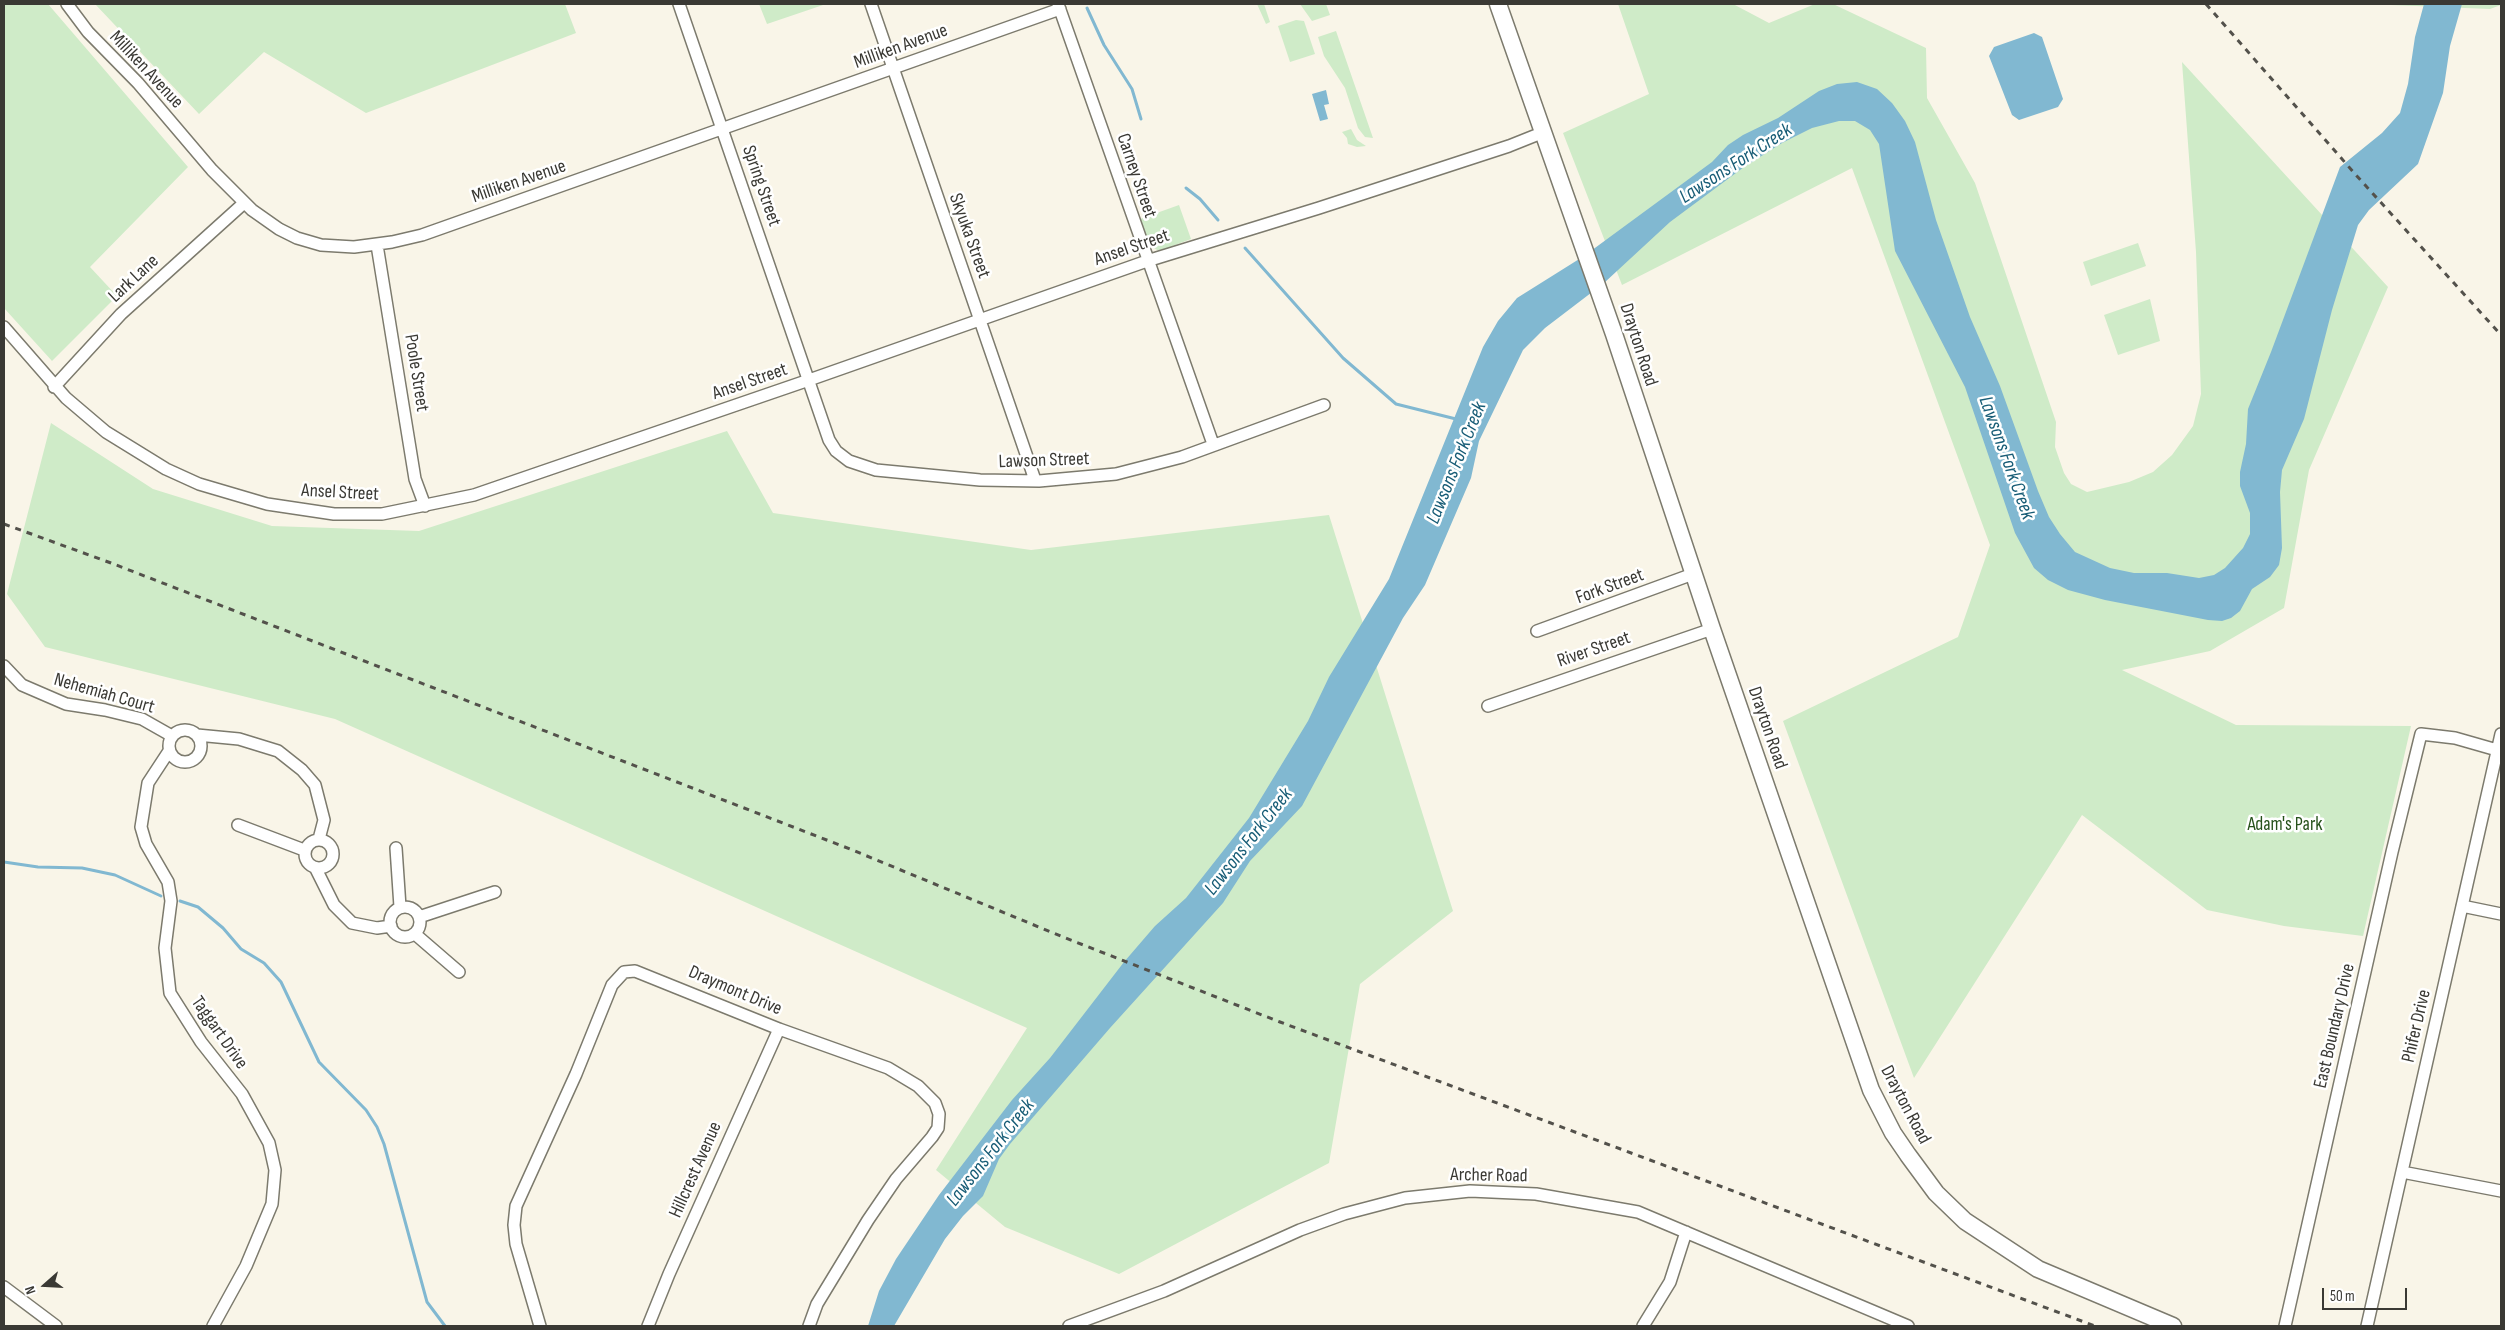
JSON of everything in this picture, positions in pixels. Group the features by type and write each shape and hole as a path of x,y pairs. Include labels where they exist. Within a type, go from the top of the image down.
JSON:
{"main road":[{"name":"Drayton Road","path":"1498,4 1614,334 1693,574 1871,1090 1893,1133 1936,1193 1965,1221 2038,1269 2173,1326"}],"street":[{"name":"Milliken Avenue","path":"67,4 88,32 138,83 212,170 244,204 279,229 321,245 354,247 376,245 422,235 724,130 1059,6"},
{"name":"Spring Street","path":"679,4 724,130 808,380"},
{"name":"Skyuka Street","path":"871,4 1034,480"},
{"name":"Carney Street","path":"1059,6 1147,261 1213,444"},
{"name":"Ansel Street","path":"4,327 54,386 106,432 166,470 233,496 289,508 334,514 382,514 474,494 808,380 1147,261 1319,208 1509,146 1544,132"},
{"name":"Lark Lane","path":"54,386 128,308 244,204"},
{"name":"Poole Street","path":"376,245 415,478 425,506"},
{"name":"Lawson Street","path":"808,380 829,440 836,451 849,461 876,470 980,480 1070,480 1116,474 1149,467 1324,405"},
{"name":"Fork Street","path":"1537,631 1693,574"},
{"name":"River Street","path":"1488,706 1712,629"},
{"name":"Nehemiah Court","path":"4,666 22,686 66,704 105,710 142,719 172,736"},
{"path":"181,730 192,731 197,735 200,740 199,753 190,762 177,761 169,751 170,738 181,730"},
{"name":"East Boundary Drive","path":"2285,1326 2392,852 2422,734 2455,738 2497,750"},
{"name":"Phifer Drive","path":"2366,1326 2501,734"},
{"path":"197,735 240,739 278,751 302,770 315,785 324,820 319,840"},
{"name":"Taggart Drive","path":"169,751 148,783 140,827 146,844 168,882 170,901 165,948 170,993 201,1042 242,1094 269,1143 275,1170 272,1204 246,1266 213,1326"},
{"path":"238,825 304,850"},
{"path":"314,840 319,840 325,841 333,850 332,861 324,869 312,868 304,859 304,850 314,840"},
{"path":"396,848 400,907"},
{"path":"316,869 334,905 352,923 377,928 391,926"},
{"path":"419,917 495,892"},
{"path":"2462,906 2501,914"},
{"path":"400,907 411,908 419,917 418,928 415,934 410,936 398,936 391,926 391,915 400,907"},
{"path":"415,934 460,972"},
{"name":"Draymont Drive","path":"540,1326 516,1244 514,1225 516,1206 615,980 624,972 641,972 779,1029 888,1068 905,1077 931,1098 939,1114 938,1128 896,1179 868,1220 817,1304 809,1326"},
{"name":"Hillcrest Avenue","path":"648,1326 669,1274 779,1029"},
{"path":"2402,1172 2501,1191"},
{"name":"Archer Road","path":"1069,1326 1164,1292 1300,1230 1344,1214 1413,1197 1470,1191 1536,1194 1631,1210 1908,1326"},
{"path":"1643,1326 1670,1282 1686,1232"},
{"path":"4,1287 56,1326"}],"green space":[{"path":"4,4 48,4 188,167 90,267 117,296 52,361 4,308"},
{"path":"95,4 565,4 576,33 366,113 264,52 199,114"},
{"path":"759,4 826,4 767,24"},
{"path":"1257,4 1264,4 1270,22 1266,24"},
{"path":"1300,4 1326,4 1330,15 1312,21"},
{"name":"Adam's Park","path":"1618,4 1733,4 1769,23 1815,4 1833,4 1926,48 1927,98 1975,183 2056,422 2055,447 2064,473 2071,484 2087,492 2129,482 2153,472 2172,455 2193,426 2201,394 2196,252 2182,62 2388,287 2309,470 2284,608 2210,651 2122,670 2236,725 2411,726 2363,936 2284,926 2207,910 2082,815 1914,1078 1783,721 1958,637 1990,545 1852,168 1622,285 1563,133 1649,94"},
{"path":"2366,4 2501,4 2501,5 2490,9"},
{"path":"1296,20 1304,21 1315,54 1290,62 1278,26"},
{"path":"1336,31 1373,138 1365,137 1358,128 1345,88 1324,56 1318,37"},
{"path":"1351,129 1357,140 1366,146 1357,147 1348,144 1347,138 1342,132"},
{"path":"1179,205 1191,239 1159,251 1149,245 1140,219"},
{"path":"2138,243 2146,266 2091,286 2083,262"},
{"path":"2150,299 2160,341 2118,355 2104,315"},
{"path":"51,423 153,489 272,526 419,531 727,431 773,513 1031,550 1329,515 1453,911 1360,984 1329,1163 1119,1274 1005,1227 936,1170 1027,1028 335,719 45,647 7,594"}],"water":[{"name":"Lawsons Fork Creek","path":"2424,4 2462,4 2450,46 2443,93 2418,164 2369,210 2358,225 2332,310 2304,419 2282,470 2280,492 2282,548 2279,565 2270,577 2252,589 2240,611 2231,618 2222,621 2208,620 2105,600 2068,590 2048,580 2034,568 2015,533 1965,387 1895,251 1879,144 1870,130 1855,121 1839,121 1812,128 1782,143 1744,167 1670,222 1604,283 1545,328 1523,350 1479,441 1471,478 1425,585 1403,618 1302,806 1250,861 1223,903 1110,1028 1010,1144 999,1159 983,1196 963,1216 945,1239 894,1326 868,1326 879,1291 896,1259 939,1195 1012,1100 1050,1058 1124,962 1155,926 1186,898 1249,818 1308,721 1329,677 1389,579 1483,347 1498,321 1517,298 1584,256 1712,162 1728,145 1743,135 1778,118 1819,91 1837,84 1857,82 1877,89 1892,103 1905,121 1915,142 1936,220 1970,317 2000,386 2038,491 2049,517 2060,534 2075,552 2110,568 2134,573 2167,573 2199,578 2214,575 2225,568 2243,548 2250,534 2250,513 2240,486 2240,472 2246,444 2248,409 2340,167 2382,133 2400,113 2408,84 2415,37"},
{"path":"2034,33 2042,37 2063,99 2058,107 2019,120 2012,115 1989,56 1994,47"},
{"path":"1326,90 1329,104 1324,105 1328,119 1320,121 1312,94"}],"waterway":[{"path":"1087,8 1104,45 1132,89 1141,119"},
{"path":"1186,188 1200,199 1218,220"},
{"name":"Lawsons Fork Creek","path":"1245,248 1343,358 1396,404 1456,419"},
{"path":"4,862 38,867 82,868 115,875 161,896"},
{"path":"180,901 198,907 223,928 241,949 264,963 281,982 319,1062 366,1110 377,1127 384,1144 427,1302 445,1326"}],"railway":[{"path":"2206,4 2356,175 2501,335"},
{"path":"4,524 111,563 850,849 1063,937 1280,1022 2095,1326"}]}
